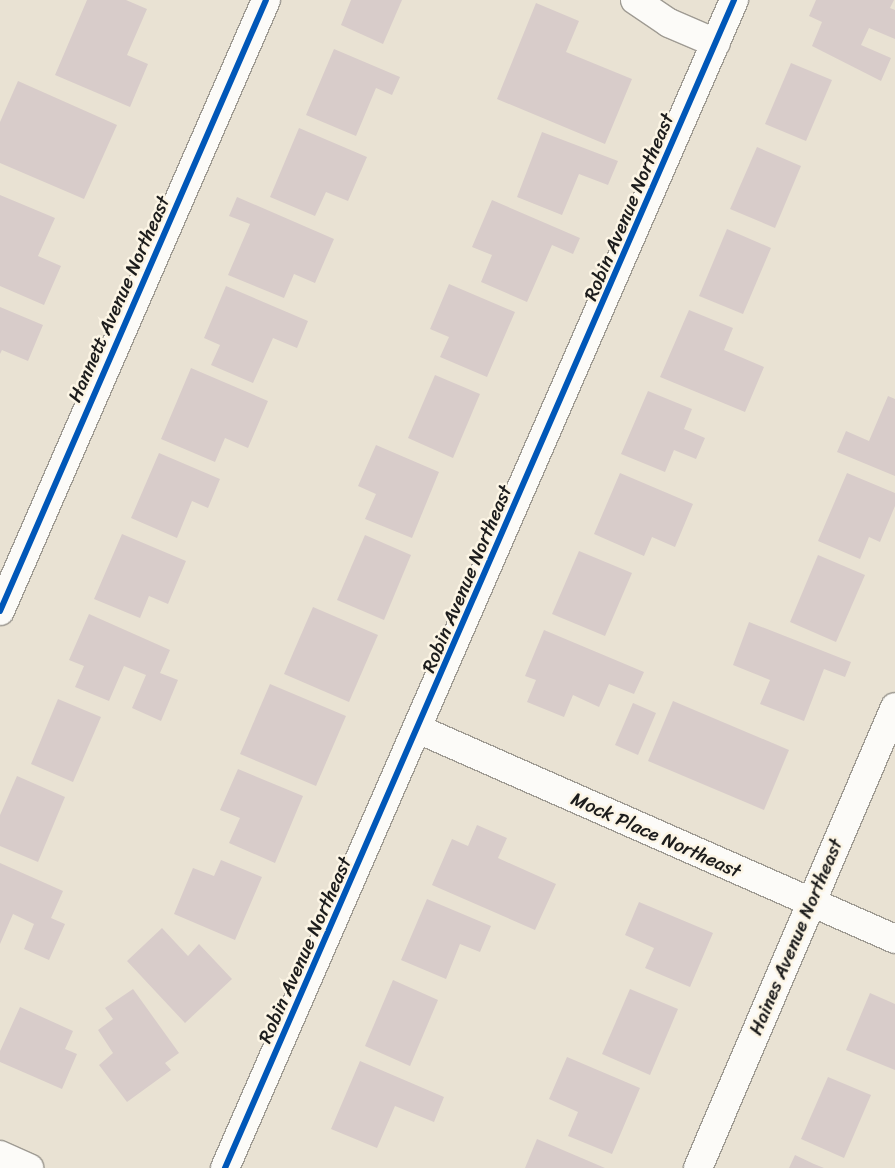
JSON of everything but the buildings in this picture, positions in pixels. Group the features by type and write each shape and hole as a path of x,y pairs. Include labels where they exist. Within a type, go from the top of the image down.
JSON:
{"street":[{"name":"Hannett Avenue Northeast","path":"0,611 266,0"},
{"path":"635,0 669,23 716,43"},
{"name":"Robin Avenue Northeast","path":"225,1168 418,729 734,0"},
{"name":"Haines Avenue Northeast","path":"698,1168 895,707"},
{"name":"Mock Place Northeast","path":"418,729 895,939"},
{"path":"0,1155 29,1168"}],"cycle path":[{"path":"0,611 266,0"},
{"path":"225,1168 734,0"}]}
